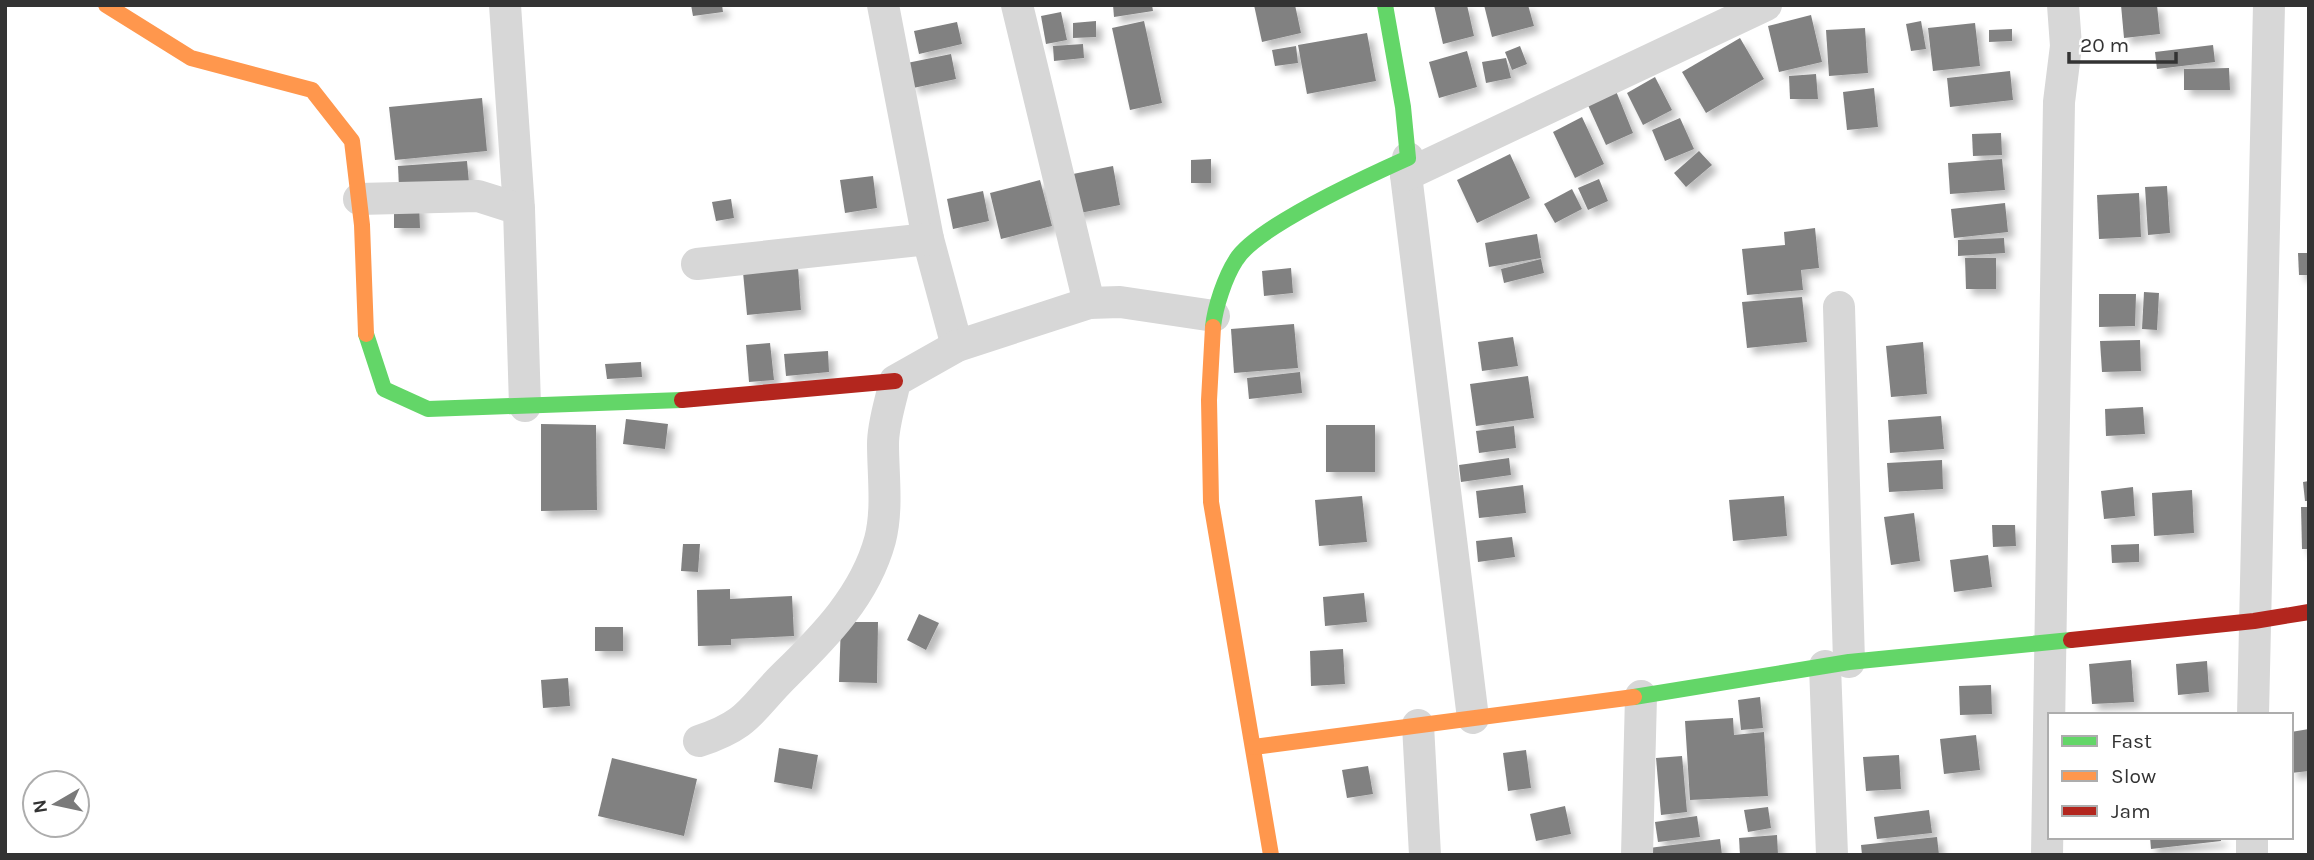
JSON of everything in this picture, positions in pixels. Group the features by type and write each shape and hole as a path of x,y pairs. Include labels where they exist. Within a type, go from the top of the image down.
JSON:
{"street":[{"path":"106,5 191,58 312,90 352,141 359,199 366,344 384,389 428,409 680,400 895,381 957,346 1089,303 1120,302 1214,316"},
{"path":"505,5 519,209 525,406"},
{"path":"883,5 928,239 957,346"},
{"path":"1017,5 1089,303"},
{"path":"1385,5 1404,107 1407,167 1473,718"},
{"path":"1271,855 1211,502 1209,400 1214,316 1236,259 1260,238 1345,186 1407,167 1766,5"},
{"path":"2047,855 2048,642 2059,102 2066,46 2063,5"},
{"path":"2253,713 2269,5"},
{"path":"359,199 478,196 519,209"},
{"path":"697,264 928,239"},
{"path":"1832,855 1837,664 1839,307"},
{"path":"699,741 725,733 752,714 783,677 820,642 858,593 880,540 885,497 883,440 895,381"},
{"path":"1254,747 1641,696 1837,664 2254,621 2309,612"},
{"path":"1637,855 1641,696"},
{"path":"1418,725 1425,855"}],"building":[{"path":"691,5 722,5 723,12 693,16"},
{"path":"1113,5 1152,5 1153,11 1114,17"},
{"path":"1254,5 1295,5 1301,33 1262,42"},
{"path":"1434,5 1467,5 1474,36 1443,44"},
{"path":"1484,5 1528,5 1534,26 1492,37"},
{"path":"2121,5 2157,5 2160,34 2124,38"},
{"path":"1061,12 1067,40 1046,44 1041,16"},
{"path":"1811,15 1822,62 1779,72 1768,26"},
{"path":"1096,21 1096,37 1073,38 1073,23"},
{"path":"1144,21 1162,103 1130,110 1112,28"},
{"path":"1921,21 1926,49 1911,51 1906,24"},
{"path":"957,22 962,44 919,54 914,31"},
{"path":"1975,23 1980,66 1933,71 1928,28"},
{"path":"1865,28 1868,73 1829,76 1826,30"},
{"path":"2012,29 2012,41 1989,42 1989,30"},
{"path":"1367,33 1376,81 1307,94 1298,45"},
{"path":"1740,38 1764,79 1706,113 1682,72"},
{"path":"1083,44 1084,58 1054,61 1053,46"},
{"path":"2213,45 2215,62 2157,69 2155,52"},
{"path":"1296,46 1298,63 1275,66 1272,50"},
{"path":"1520,46 1527,64 1512,70 1505,52"},
{"path":"1467,51 1477,87 1439,98 1429,62"},
{"path":"951,54 956,79 913,88 907,63"},
{"path":"1506,58 1511,78 1486,83 1482,62"},
{"path":"2229,68 2230,90 2184,90 2184,69"},
{"path":"2010,71 2013,100 1950,107 1947,78"},
{"path":"1816,74 1818,99 1790,99 1789,76"},
{"path":"1655,77 1672,110 1643,125 1627,93"},
{"path":"1874,88 1878,127 1847,130 1843,92"},
{"path":"1616,91 1633,133 1606,145 1587,103"},
{"path":"482,98 487,151 395,160 389,107"},
{"path":"1582,117 1604,164 1575,178 1553,132"},
{"path":"1680,118 1694,149 1665,161 1652,130"},
{"path":"2001,133 2002,155 1973,156 1972,134"},
{"path":"1699,151 1712,165 1686,187 1674,173"},
{"path":"1510,154 1530,198 1477,223 1457,180"},
{"path":"1211,159 1211,183 1191,183 1191,160"},
{"path":"2002,159 2005,190 1950,194 1948,163"},
{"path":"467,161 469,183 399,188 398,166"},
{"path":"1113,166 1120,205 1070,215 1063,176"},
{"path":"873,176 877,208 845,213 840,180"},
{"path":"1599,179 1608,201 1588,210 1578,188"},
{"path":"1040,180 1052,226 1001,239 990,193"},
{"path":"2167,186 2170,233 2148,235 2145,187"},
{"path":"1572,189 1582,209 1555,223 1544,204"},
{"path":"983,191 989,221 953,229 947,199"},
{"path":"2139,193 2141,237 2099,239 2097,195"},
{"path":"731,199 734,218 716,221 712,202"},
{"path":"2005,203 2008,232 1954,238 1951,209"},
{"path":"394,204 419,204 420,228 394,228"},
{"path":"1815,228 1819,268 1801,270 1803,290 1747,295 1742,249 1785,245 1784,232"},
{"path":"1537,234 1541,258 1489,267 1485,243"},
{"path":"2004,238 2005,253 1958,256 1958,240"},
{"path":"2298,253 2309,253 2309,275 2299,275"},
{"path":"1965,258 1996,258 1996,289 1966,289"},
{"path":"1541,259 1544,273 1504,283 1501,269"},
{"path":"798,267 801,310 747,315 743,272"},
{"path":"1291,268 1293,293 1264,296 1262,271"},
{"path":"2144,292 2159,293 2157,330 2142,329"},
{"path":"2099,294 2136,294 2135,326 2099,327"},
{"path":"1802,297 1807,342 1747,348 1742,302"},
{"path":"1294,324 1298,368 1234,373 1231,329"},
{"path":"1513,337 1518,366 1482,371 1478,342"},
{"path":"2140,340 2141,371 2102,372 2100,341"},
{"path":"1923,342 1927,394 1891,397 1886,346"},
{"path":"770,343 774,380 749,382 746,345"},
{"path":"828,351 829,372 786,376 784,354"},
{"path":"641,362 642,377 607,379 605,364"},
{"path":"1300,372 1302,393 1249,399 1247,378"},
{"path":"1528,376 1534,418 1476,426 1470,384"},
{"path":"2143,407 2145,434 2106,436 2105,409"},
{"path":"1941,416 1944,449 1890,453 1888,420"},
{"path":"626,419 668,424 665,449 623,444"},
{"path":"541,424 596,425 597,510 541,511"},
{"path":"1326,425 1375,425 1375,472 1326,472"},
{"path":"1514,426 1516,448 1479,453 1476,431"},
{"path":"1509,458 1511,475 1461,482 1459,465"},
{"path":"1942,460 1943,489 1889,492 1887,463"},
{"path":"2309,481 2309,501 2305,501 2303,482"},
{"path":"1523,485 1526,513 1479,518 1476,491"},
{"path":"2133,487 2135,516 2104,519 2101,491"},
{"path":"2192,490 2194,533 2154,536 2152,493"},
{"path":"1362,496 1367,542 1319,546 1315,500"},
{"path":"1784,496 1787,536 1733,541 1729,500"},
{"path":"2301,507 2309,507 2309,549 2302,549"},
{"path":"1914,513 1920,561 1891,565 1884,517"},
{"path":"1992,525 2015,525 2016,546 1993,547"},
{"path":"1512,537 1515,557 1478,562 1476,541"},
{"path":"683,544 700,544 698,572 681,571"},
{"path":"2139,544 2139,562 2112,563 2111,545"},
{"path":"1988,555 1992,587 1954,592 1950,560"},
{"path":"730,589 730,599 792,596 794,636 731,639 731,645 698,646 697,590"},
{"path":"1364,593 1367,622 1325,626 1323,597"},
{"path":"919,614 939,623 926,650 907,640"},
{"path":"841,622 878,622 877,683 839,682"},
{"path":"595,627 623,627 623,651 595,651"},
{"path":"1343,649 1345,684 1311,686 1310,651"},
{"path":"2131,660 2134,702 2092,704 2089,664"},
{"path":"2207,661 2209,692 2178,695 2176,664"},
{"path":"568,678 570,706 543,708 541,680"},
{"path":"1991,685 1992,714 1960,715 1959,686"},
{"path":"1760,697 1763,728 1741,730 1738,700"},
{"path":"1733,718 1734,735 1764,732 1768,796 1690,800 1685,721"},
{"path":"2309,729 2309,771 2293,773 2293,732"},
{"path":"1976,735 1980,770 1944,774 1940,739"},
{"path":"779,748 818,755 812,789 774,782"},
{"path":"1526,750 1531,788 1508,791 1503,753"},
{"path":"1899,755 1901,789 1866,791 1863,757"},
{"path":"1682,756 1687,812 1661,815 1656,758"},
{"path":"612,758 697,779 684,836 598,816"},
{"path":"1368,766 1373,794 1347,798 1342,770"},
{"path":"1565,806 1571,834 1536,841 1530,814"},
{"path":"1768,807 1771,828 1748,832 1744,810"},
{"path":"1929,810 1932,833 1877,839 1874,817"},
{"path":"1697,816 1700,837 1658,842 1655,822"},
{"path":"1777,835 1778,855 1740,855 1739,838"},
{"path":"1937,837 1939,855 1862,855 1861,845"},
{"path":"1720,839 1722,855 1650,855 1649,848"},
{"path":"2150,839 2221,839 2221,841 2151,849"}],"traffic: fast":[{"path":"1213,327 1218,301 1228,275 1236,260 1248,247 1315,203 1408,158 1403,107 1385,5"},
{"path":"366,334 384,389 428,409 682,400"},
{"path":"1634,697 1849,662 2071,640"}],"traffic: slow":[{"path":"106,5 191,58 312,90 352,141 362,225 366,334"},
{"path":"1213,327 1209,400 1211,502 1271,855"},
{"path":"1254,747 1634,697"}],"traffic: jam":[{"path":"682,400 895,381"},
{"path":"2071,640 2254,621 2309,612"}]}
